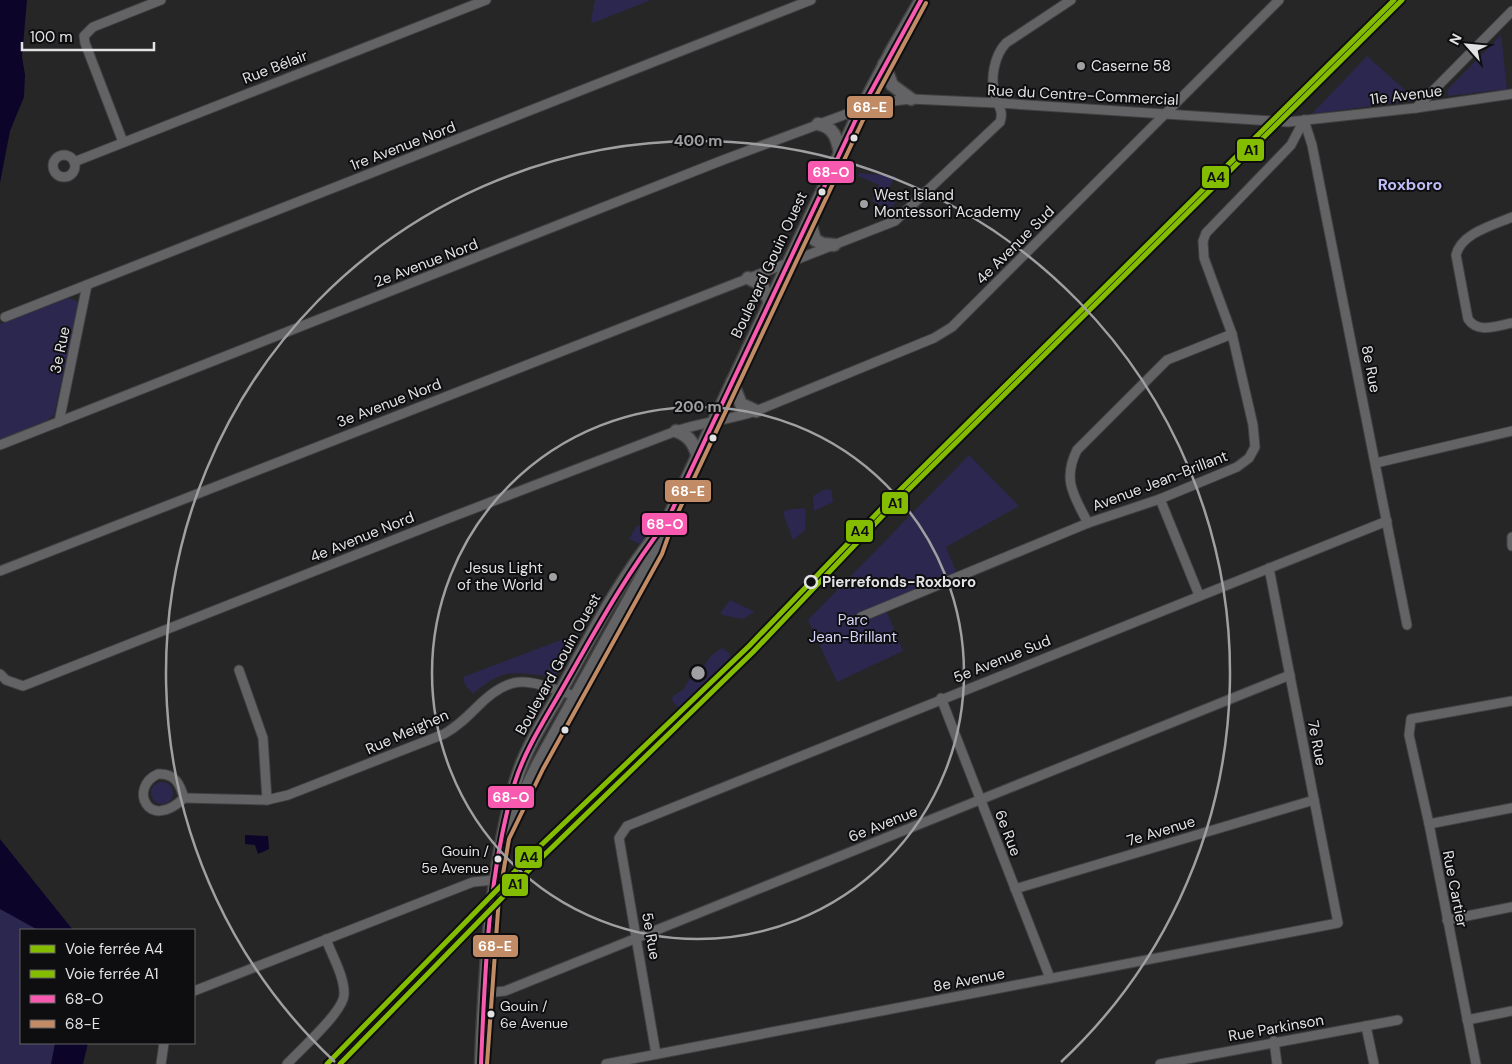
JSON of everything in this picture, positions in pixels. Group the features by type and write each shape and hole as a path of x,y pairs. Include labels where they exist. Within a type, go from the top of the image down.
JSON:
{"main road":[{"name":"Boulevard Gouin Ouest","path":"503,836 537,766 656,551 667,521 840,152 884,64 921,0"},
{"path":"884,64 893,87 911,99"},
{"path":"818,124 827,127 834,133 840,152"},
{"path":"809,219 815,240 823,244 834,245"},
{"path":"748,278 762,284 770,303"},
{"path":"732,382 741,404 756,411"},
{"path":"676,432 689,438 698,457"},
{"name":"Boulevard Gouin Ouest","path":"481,1064 495,880 503,836 518,775 561,691 620,587 646,547 667,521"}],"street":[{"path":"123,142 84,43 84,36 93,26 161,0"},
{"name":"Rue Bélair","path":"74,162 486,0"},
{"name":"1re Avenue Nord","path":"5,317 811,0"},
{"path":"998,103 994,87 999,51 1006,43 1071,0"},
{"name":"4e Avenue Sud","path":"714,422 730,420 756,411 934,338 952,327 1279,0"},
{"path":"1416,108 1512,11"},
{"name":"11e Avenue","path":"1304,120 1416,108 1512,94"},
{"name":"Rue du Centre-Commercial","path":"862,107 882,102 911,99 1168,113 1288,122 1304,120"},
{"name":"3e Avenue Nord","path":"0,570 891,223 901,216 1000,122 1002,113 998,103"},
{"name":"2e Avenue Nord","path":"0,444 862,107"},
{"name":"Avenue Jean-Brillant","path":"861,617 1088,524 1160,499 1237,467 1249,458 1255,448 1253,425 1232,334 1206,263 1203,241 1206,234 1291,144 1304,120"},
{"name":"8e Rue","path":"1304,120 1312,145 1407,625"},
{"path":"1512,217 1464,240 1458,246 1456,255 1468,319 1472,326 1480,329 1512,323"},
{"name":"3e Rue","path":"59,422 88,285"},
{"path":"1088,524 1074,496 1068,478 1077,450 1167,360 1232,334"},
{"name":"4e Avenue Nord","path":"0,674 6,680 23,686 444,520 700,423 714,422"},
{"path":"1376,463 1512,431"},
{"path":"1160,499 1199,595"},
{"name":"5e Avenue Sud","path":"627,826 941,698 1387,521"},
{"path":"1512,537 1512,546"},
{"name":"7e Rue","path":"1269,568 1338,923"},
{"path":"238,670 263,738 267,800"},
{"name":"6e Avenue","path":"485,993 498,994 1290,675"},
{"name":"Rue Meighen","path":"184,798 267,800 288,795 444,734 459,725 490,694 504,684 522,682 576,696"},
{"name":"6e Rue","path":"941,698 1050,978"},
{"name":"Rue Cartier","path":"1476,1064 1429,824 1409,735 1411,719 1512,701"},
{"path":"165,774 176,779 184,798 169,811 157,811 147,804 143,792 144,786 152,776 165,774"},
{"name":"7e Avenue","path":"1015,889 1314,800"},
{"path":"1429,824 1512,808"},
{"name":"5e Rue","path":"627,826 619,838 656,1054"},
{"path":"195,991 473,882 495,880"},
{"path":"1447,920 1512,908"},
{"name":"8e Avenue","path":"606,1064 1338,923"},
{"path":"287,1064 338,1009 344,996 342,983 326,939"},
{"path":"1467,1020 1512,1011"},
{"name":"Rue Parkinson","path":"1160,1064 1181,1062 1274,1041 1398,1020"},
{"path":"1366,1026 1374,1064"},
{"path":"1274,1041 1278,1064"},
{"path":"161,1064 164,1044"}],"green space":[{"path":"595,0 651,0 593,23 591,20"},
{"path":"1501,35 1507,89 1448,96 1447,90"},
{"path":"1367,56 1416,100 1312,114"},
{"path":"859,173 895,176 885,197 896,202 890,210 872,201 879,185 858,176"},
{"path":"68,298 77,301 78,307 54,415 48,420 0,439 0,324"},
{"name":"Parc Jean-Brillant","path":"969,455 1019,506 946,547 958,577 885,608 903,651 837,682 808,620"},
{"path":"826,489 831,490 833,502 814,511 813,496"},
{"path":"803,508 806,510 805,530 793,540 783,513 786,510"},
{"path":"647,522 653,522 640,544 629,539 636,527"},
{"path":"730,600 754,612 743,619 722,615 721,612"},
{"path":"577,634 580,636 560,670 554,676 511,673 495,678 473,694 465,685 463,677"},
{"path":"722,648 729,653 734,665 692,708 678,707 672,700 673,696 683,690 692,675 698,674 712,655"},
{"path":"162,782 172,789 173,793 166,803 162,804 152,797 151,793 158,783"},
{"path":"0,886 60,929 20,929 20,1044 73,1044 65,1064 0,1064"}],"shaded area":[{"path":"0,0 27,0 22,57 25,75 24,97 10,131 0,183"},
{"path":"245,835 268,836 269,849 258,854 255,845 245,844"},
{"path":"0,839 72,929 36,929 0,909"},
{"path":"55,1044 88,1044 83,1064 51,1064"}],"rail line":[{"name":"A4","path":"327,1064 535,851 749,646 887,503 1394,0"},
{"name":"A1","path":"340,1064 532,867 753,652 890,508 1402,0"}],"transit line":[{"name":"68-O","path":"481,1064 486,957 493,886 506,816 519,770 535,736 611,604 667,521 857,117 921,0"},
{"name":"68-E","path":"487,1064 499,897 509,839 543,769 662,554 673,523 863,120 926,3"}],"place":[{"name":"Caserne 58","path":"1081,66"},
{"name":"West Island Montessori Academy","path":"864,204"},
{"name":"Jesus Light of the World","path":"553,577"},
{"name":"Pierrefonds-Roxboro","path":"811,582"},
{"name":"Gouin / 5e Avenue","path":"498,859"},
{"name":"Gouin / 6e Avenue","path":"491,1014"}],"district":[{"name":"Roxboro","path":"1410,184"}]}
